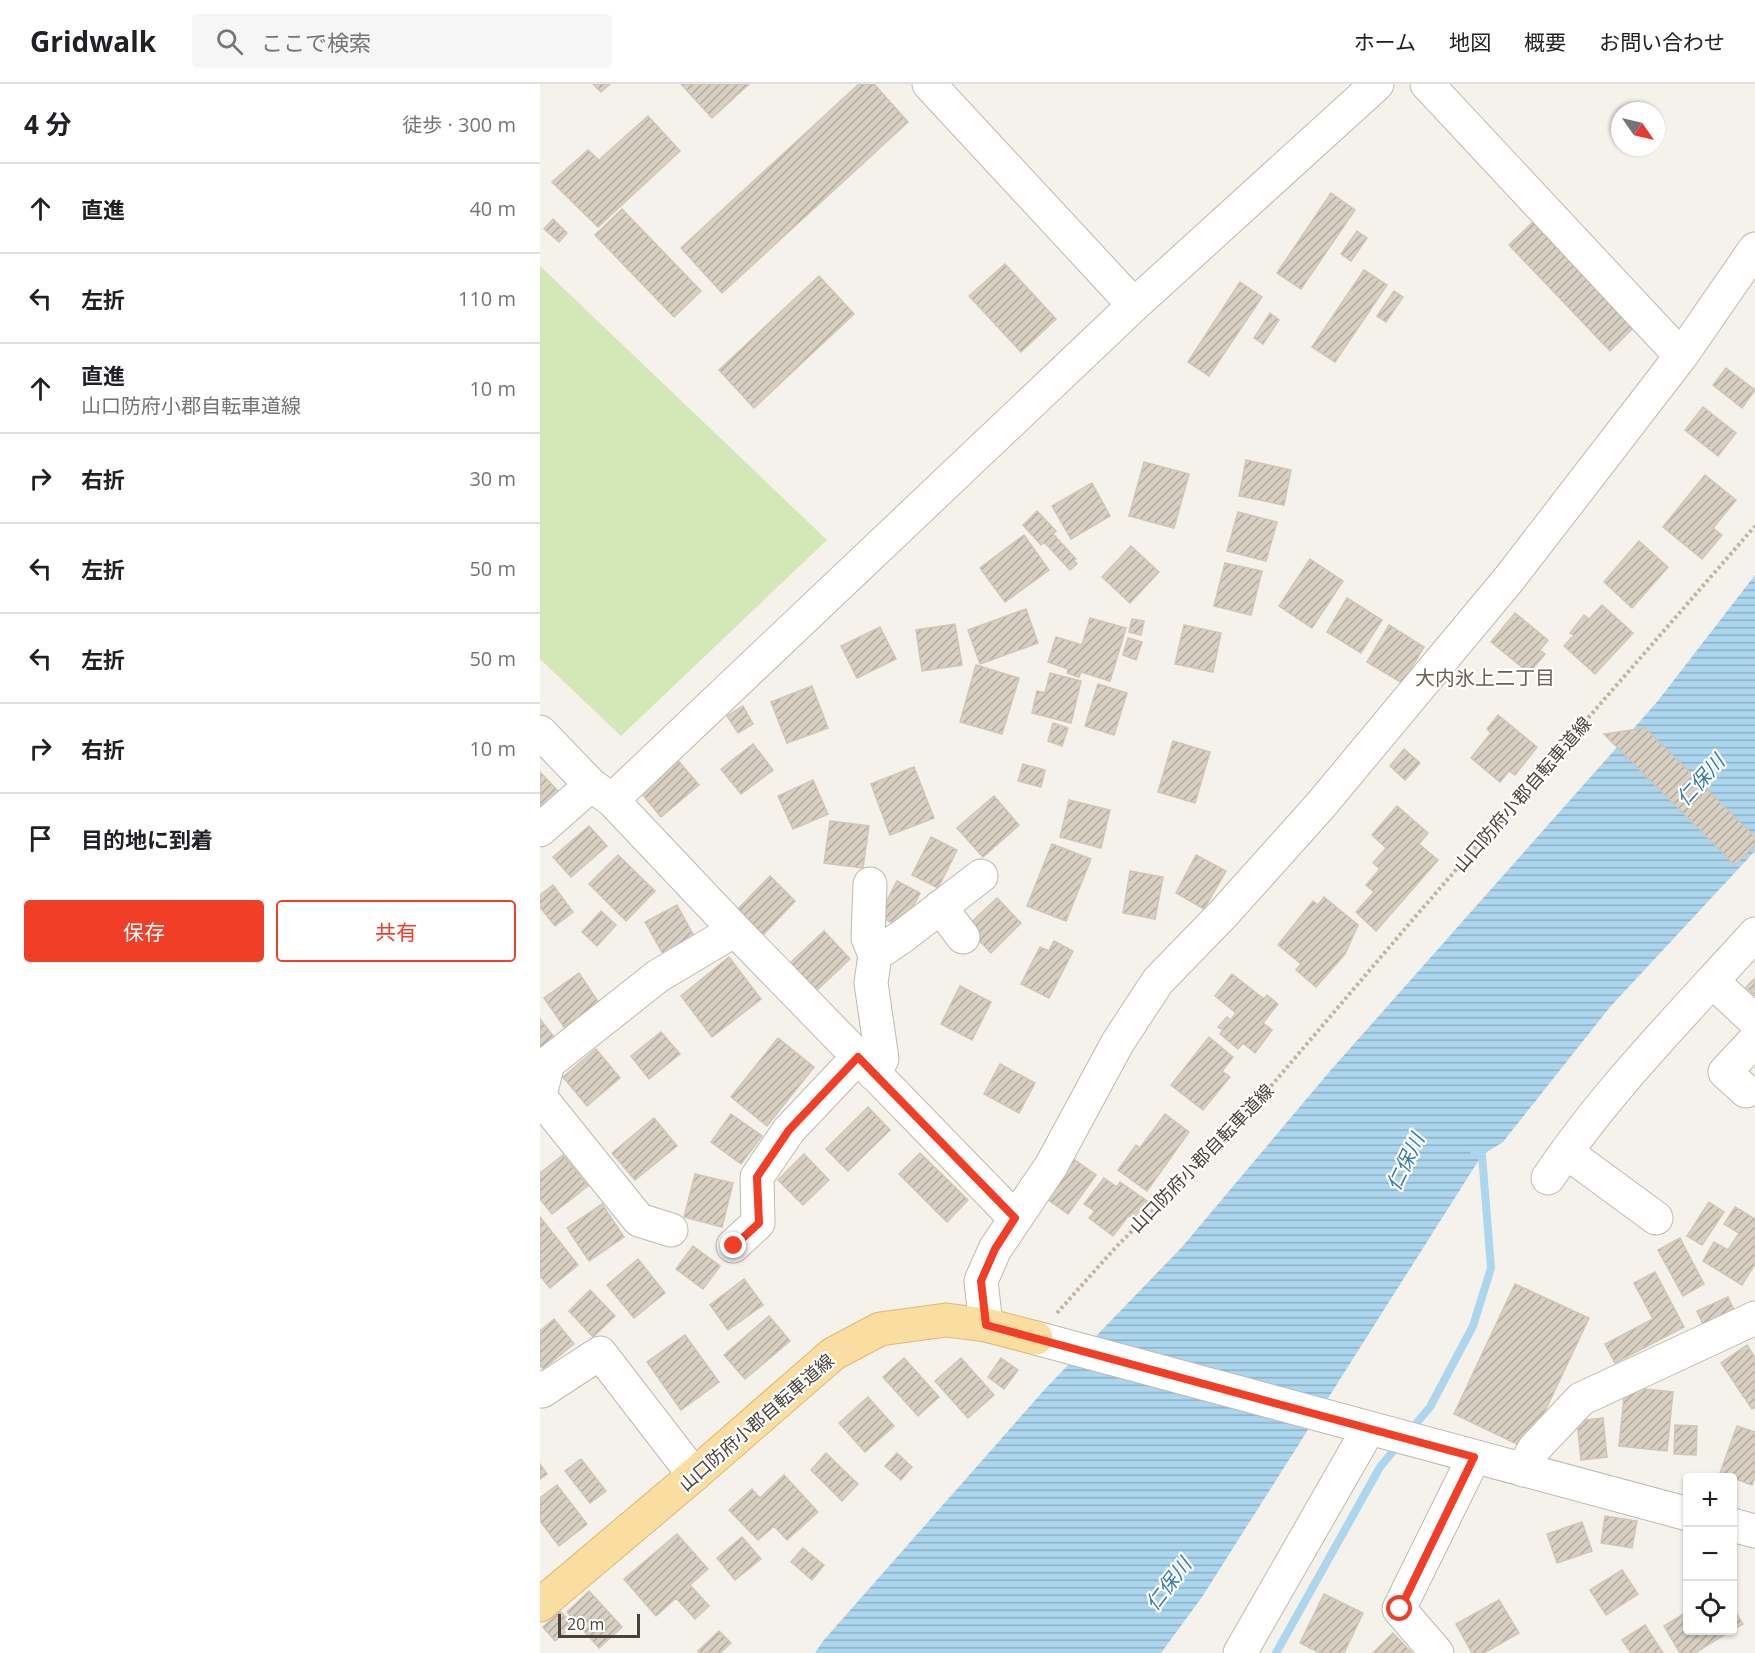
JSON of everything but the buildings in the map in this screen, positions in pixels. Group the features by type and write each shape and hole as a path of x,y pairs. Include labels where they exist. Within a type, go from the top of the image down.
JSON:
{"main road":[{"name":"山口防府小郡自転車道線","path":"540,1605 833,1354 880,1329 946,1320 986,1325 1041,1340"}],"street":[{"path":"929,84 1134,305"},
{"path":"540,830 602,792 1377,84"},
{"path":"1427,84 1681,356"},
{"path":"986,1325 981,1281 995,1249 1051,1166 1118,1042 1158,981 1224,913 1320,806 1494,597 1681,356 1755,249"},
{"path":"540,732 602,792 1015,1218"},
{"path":"875,955 981,876"},
{"path":"734,1246 759,1223 757,1177 789,1130 866,1066 882,1059 871,983 875,955 868,938 870,884"},
{"path":"940,907 963,937"},
{"path":"671,1230 639,1220 540,1096 548,1064 658,976 735,930"},
{"path":"1656,1218 1557,1165 1642,1059 1755,934"},
{"path":"1712,981 1755,1021"},
{"path":"1746,1091 1725,1072 1755,1040"},
{"path":"1523,1470 1534,1449 1581,1399 1755,1318"},
{"path":"1041,1340 1683,1513"},
{"path":"540,1388 542,1391 600,1353 694,1475"},
{"path":"1240,1653 1369,1428"},
{"path":"1437,1653 1400,1609 1474,1457"},
{"path":"1737,1526 1755,1531"}],"path":[{"name":"山口防府小郡自転車道線","path":"1041,1340 1116,1247 1254,1106 1422,908 1755,526"}],"green space":[{"path":"540,266 827,540 621,736 540,659"}],"water":[{"name":"仁保川","path":"1755,575 1755,851 1610,1007 1503,1142 1482,1155 1202,1597 1161,1653 815,1653 823,1641 1045,1389 1182,1247 1330,1071 1657,702"}],"waterway":[{"path":"1409,1432 1430,1407 1473,1326 1491,1268 1482,1155 1474,1151"},
{"path":"1276,1653 1380,1467 1399,1444"}],"district":[{"name":"大内氷上二丁目","path":"1485,677"}],"route":[{"path":"734,1246 759,1223 757,1177 789,1130 858,1057 1015,1218 995,1249 981,1281 986,1325 1474,1457 1400,1609"}]}
